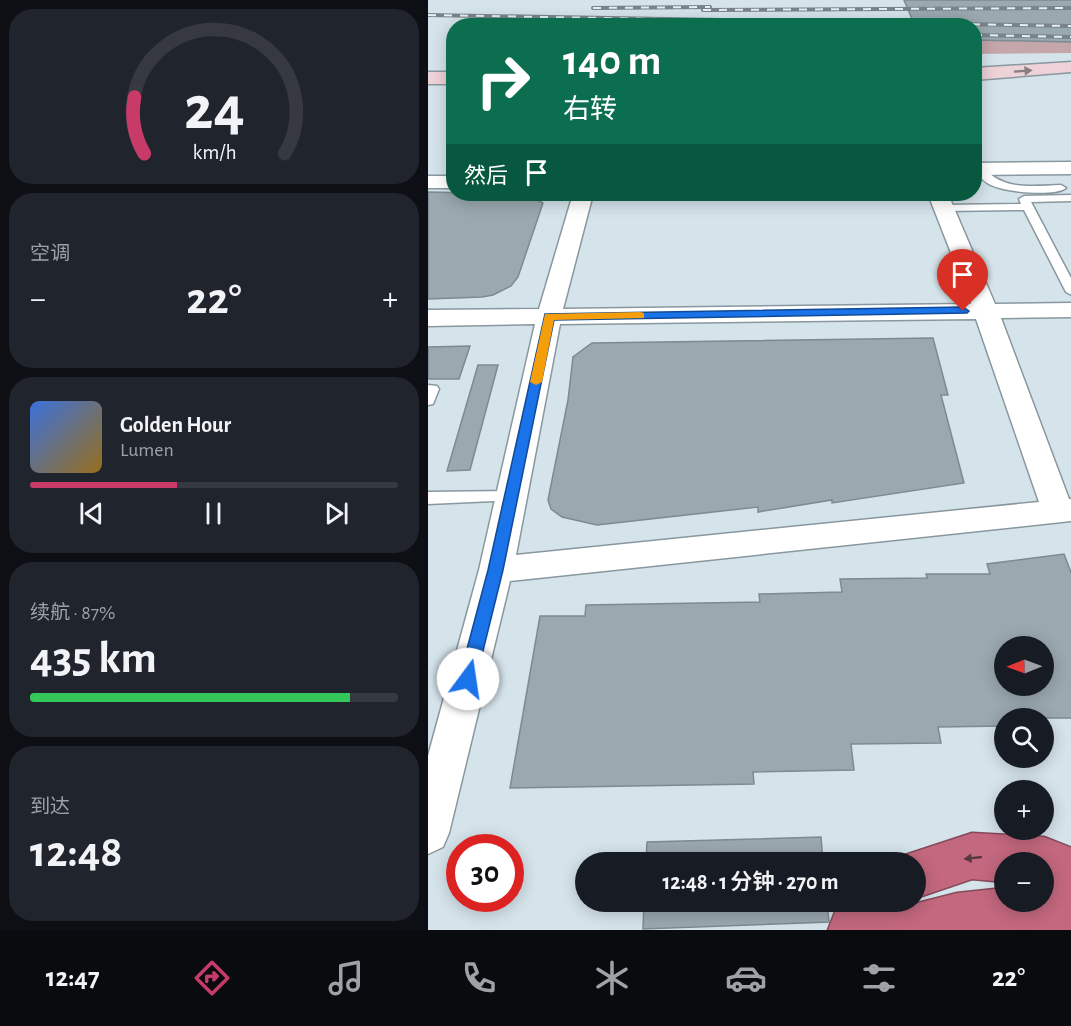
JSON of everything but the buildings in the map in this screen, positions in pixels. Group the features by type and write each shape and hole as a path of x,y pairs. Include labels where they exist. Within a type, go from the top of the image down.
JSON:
{"highway":[{"path":"926,871 972,856 1044,861 1072,872"},
{"path":"907,930 957,918 1072,906"},
{"path":"853,930 870,912"},
{"path":"957,918 1063,930"}],"street":[{"path":"982,73 1072,67"},
{"path":"428,78 446,78"},
{"path":"982,169 1072,168"},
{"path":"428,182 446,182"},
{"path":"428,833 496,570 549,316 581,201"},
{"path":"496,570 1064,510 941,201"},
{"path":"428,318 1072,310"}],"lane":[{"path":"982,175 996,185 1072,189"},
{"path":"1072,198 1024,199 1072,292"},
{"path":"941,201 1028,207"},
{"path":"428,389 432,389 428,401"},
{"path":"428,498 512,496"}],"shaded area":[{"path":"1071,37 1071,53 982,54 982,38"}],"railway":[{"path":"593,8 710,7"},
{"path":"703,10 1072,8"},
{"path":"428,15 604,18"},
{"path":"982,24 1072,26"},
{"path":"982,35 1072,37"}],"slow traffic":[{"path":"536,382 549,316 640,315"}],"route":[{"path":"468,679 496,570 549,316 963,311"}]}
